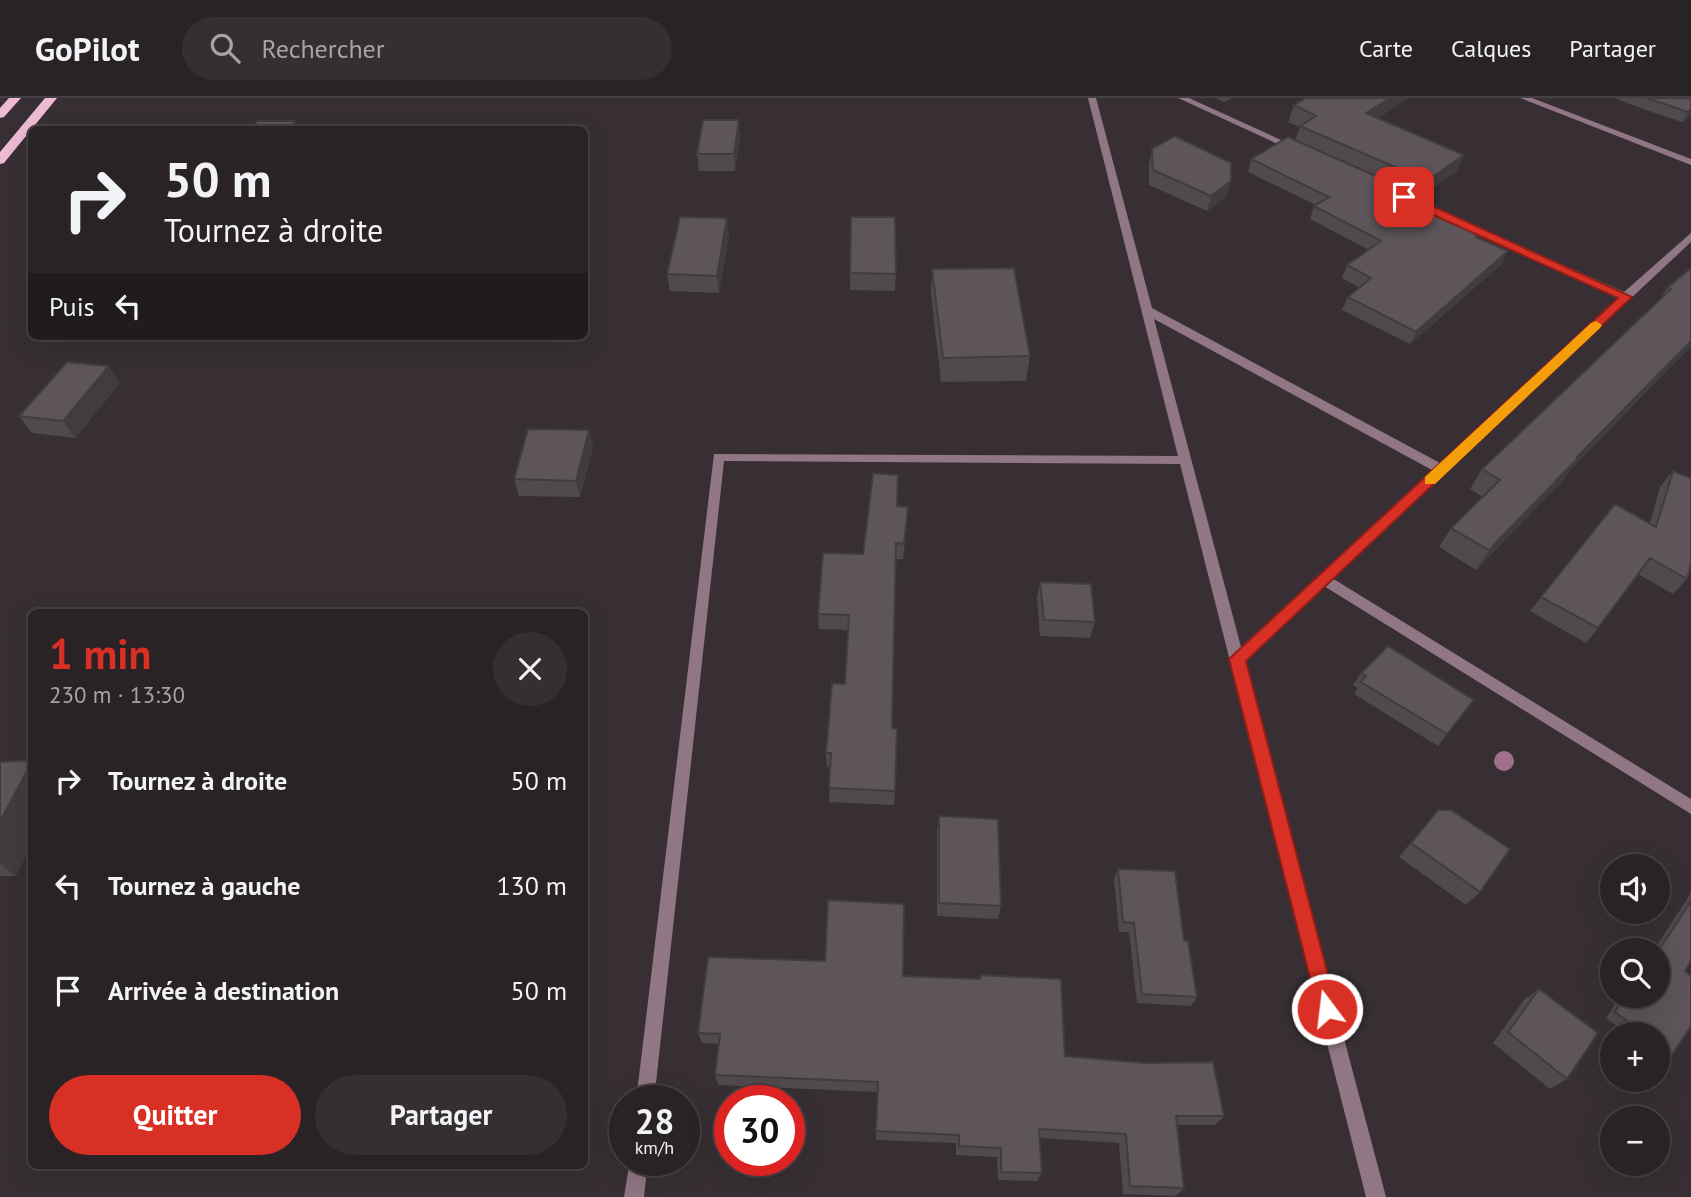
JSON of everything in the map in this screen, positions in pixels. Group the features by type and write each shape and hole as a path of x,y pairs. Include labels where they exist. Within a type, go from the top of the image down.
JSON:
{"main road":[{"path":"0,115 15,98"},
{"path":"0,160 51,98"}],"street":[{"path":"1092,98 1376,1197"},
{"path":"1182,98 1309,155"},
{"path":"1524,98 1691,162"},
{"path":"1461,223 1626,297"},
{"path":"1237,659 1691,236"},
{"path":"1147,310 1441,469"},
{"path":"647,1085 718,457 1186,460"},
{"path":"1323,579 1691,807"},
{"path":"635,1197 637,1176"}],"building":[{"path":"1306,98 1390,98 1366,113 1464,155 1427,181 1300,126 1316,116 1294,105"},
{"path":"1647,98 1691,98 1691,109 1688,112"},
{"path":"703,120 739,120 734,154 697,154"},
{"path":"257,121 295,121 293,126 254,126"},
{"path":"1175,136 1231,163 1231,181 1211,196 1153,170 1152,149"},
{"path":"1288,137 1414,193 1410,196 1485,230 1476,237 1508,251 1416,332 1348,297 1371,278 1347,265 1381,241 1314,206 1329,197 1251,159"},
{"path":"680,217 727,218 717,276 667,274"},
{"path":"851,217 895,217 896,274 850,273"},
{"path":"1014,268 1030,356 943,358 932,269"},
{"path":"1691,268 1691,341 1489,550 1451,528 1500,480 1482,469 1671,289 1668,287"},
{"path":"67,362 109,366 63,421 19,416"},
{"path":"528,429 589,430 576,481 514,479"},
{"path":"1673,471 1691,478 1691,564 1687,579 1650,558 1598,628 1541,597 1615,504 1656,527"},
{"path":"873,473 898,475 897,506 908,507 904,544 896,543 892,728 897,729 895,791 829,788 831,753 826,753 832,683 845,684 849,615 818,614 823,553 863,554"},
{"path":"1040,582 1091,584 1095,622 1044,620"},
{"path":"1388,646 1474,700 1447,734 1361,682 1366,676 1361,673"},
{"path":"28,760 28,769 0,821 0,762"},
{"path":"1438,810 1451,810 1510,849 1480,892 1411,843"},
{"path":"939,816 998,819 1001,906 939,903"},
{"path":"1118,869 1175,871 1184,941 1188,941 1197,997 1142,994 1134,923 1123,922"},
{"path":"828,900 904,904 903,976 980,979 980,975 1061,979 1065,1056 1146,1063 1213,1062 1224,1116 1176,1116 1184,1188 1130,1186 1126,1134 1039,1129 1042,1173 1001,1172 1001,1148 959,1146 959,1135 876,1131 878,1082 715,1075 720,1034 698,1033 708,957 825,961"},
{"path":"1691,901 1691,961 1685,971 1691,976 1691,1026 1672,1055 1670,1022 1629,1022 1615,1012 1618,1008 1670,1008 1670,938 1667,938"},
{"path":"1539,989 1598,1033 1567,1079 1508,1032"}],"slow traffic":[{"path":"1430,480 1596,325"}],"route":[{"path":"1327,1009 1237,659 1626,297 1404,197"}]}
